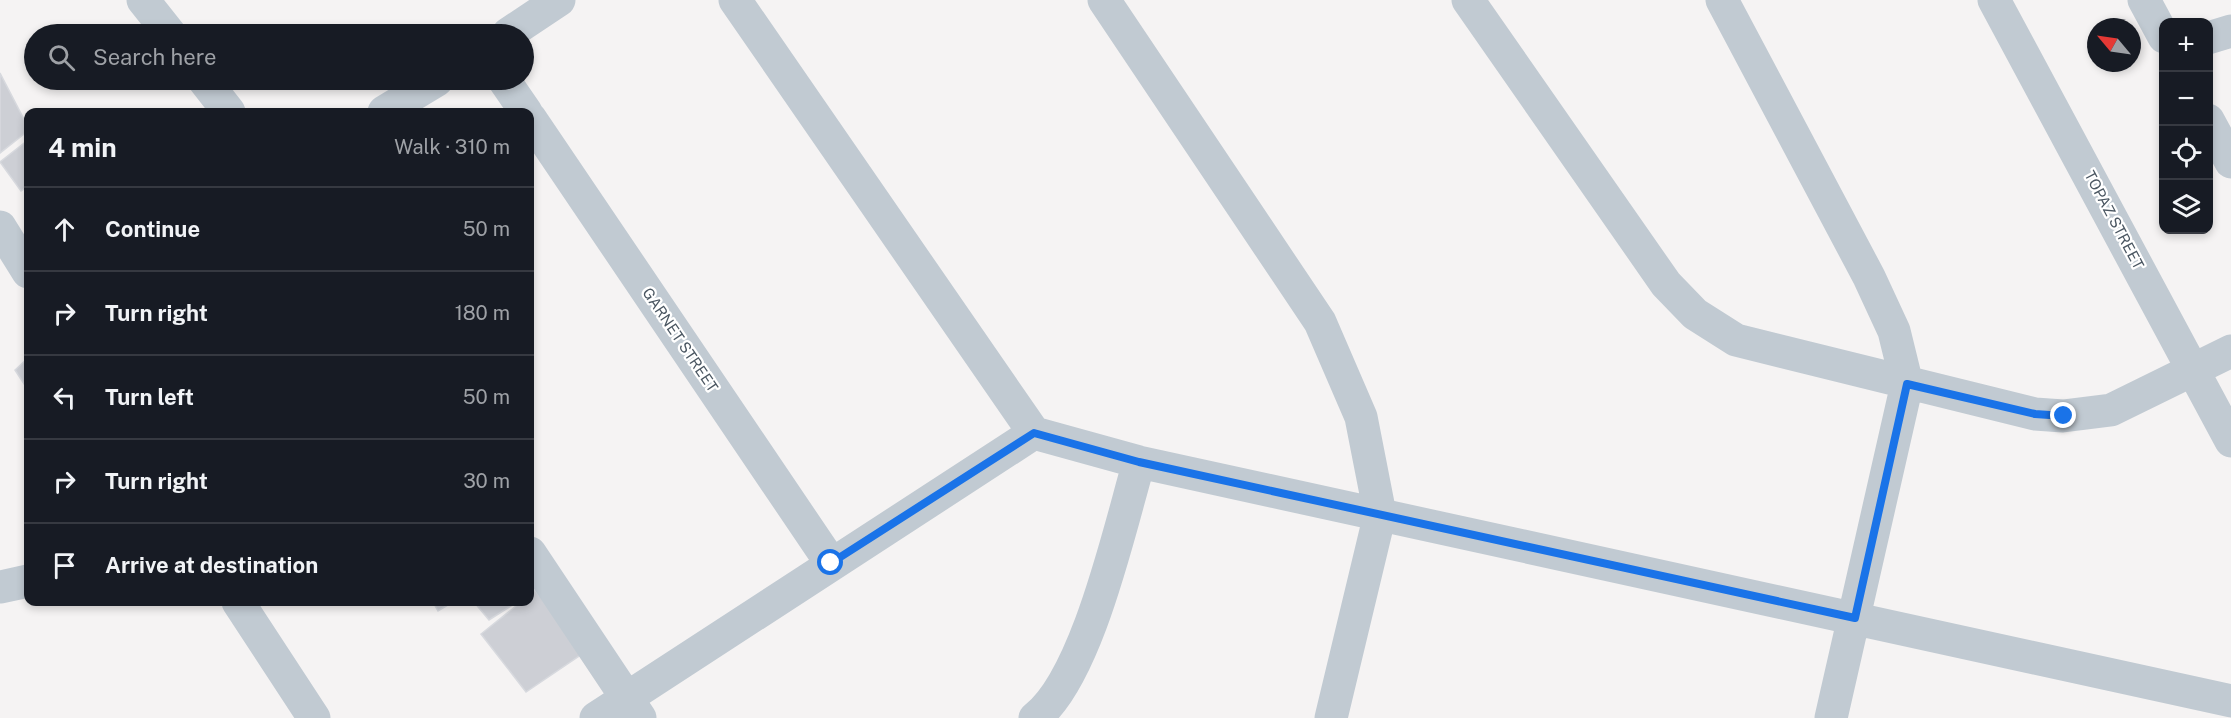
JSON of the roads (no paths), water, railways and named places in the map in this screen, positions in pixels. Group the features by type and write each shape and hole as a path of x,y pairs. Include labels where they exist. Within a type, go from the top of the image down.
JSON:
{"street":[{"path":"143,0 162,24"},
{"path":"523,24 559,0"},
{"path":"735,0 1034,433 1139,462 2231,701"},
{"path":"1104,0 1320,322 1361,417 1380,514 1331,718"},
{"path":"1468,0 1666,284 1695,314 1736,340 2035,414 2064,416 2111,410 2231,351"},
{"path":"1722,0 1869,277 1894,332 1907,384 1831,718"},
{"name":"TOPAZ STREET","path":"1995,0 2231,441"},
{"path":"2144,0 2159,29"},
{"path":"2213,36 2231,30"},
{"path":"212,90 226,108"},
{"path":"391,108 420,90"},
{"path":"511,90 523,108"},
{"name":"GARNET STREET","path":"534,124 831,563"},
{"path":"2211,126 2231,162"},
{"path":"0,227 24,266"},
{"path":"596,718 633,708 831,563 1034,433"},
{"path":"1035,718 1048,708 1072,670 1102,592 1139,462"},
{"path":"534,559 633,708"},
{"path":"0,587 24,582"},
{"path":"241,606 314,718"}]}
